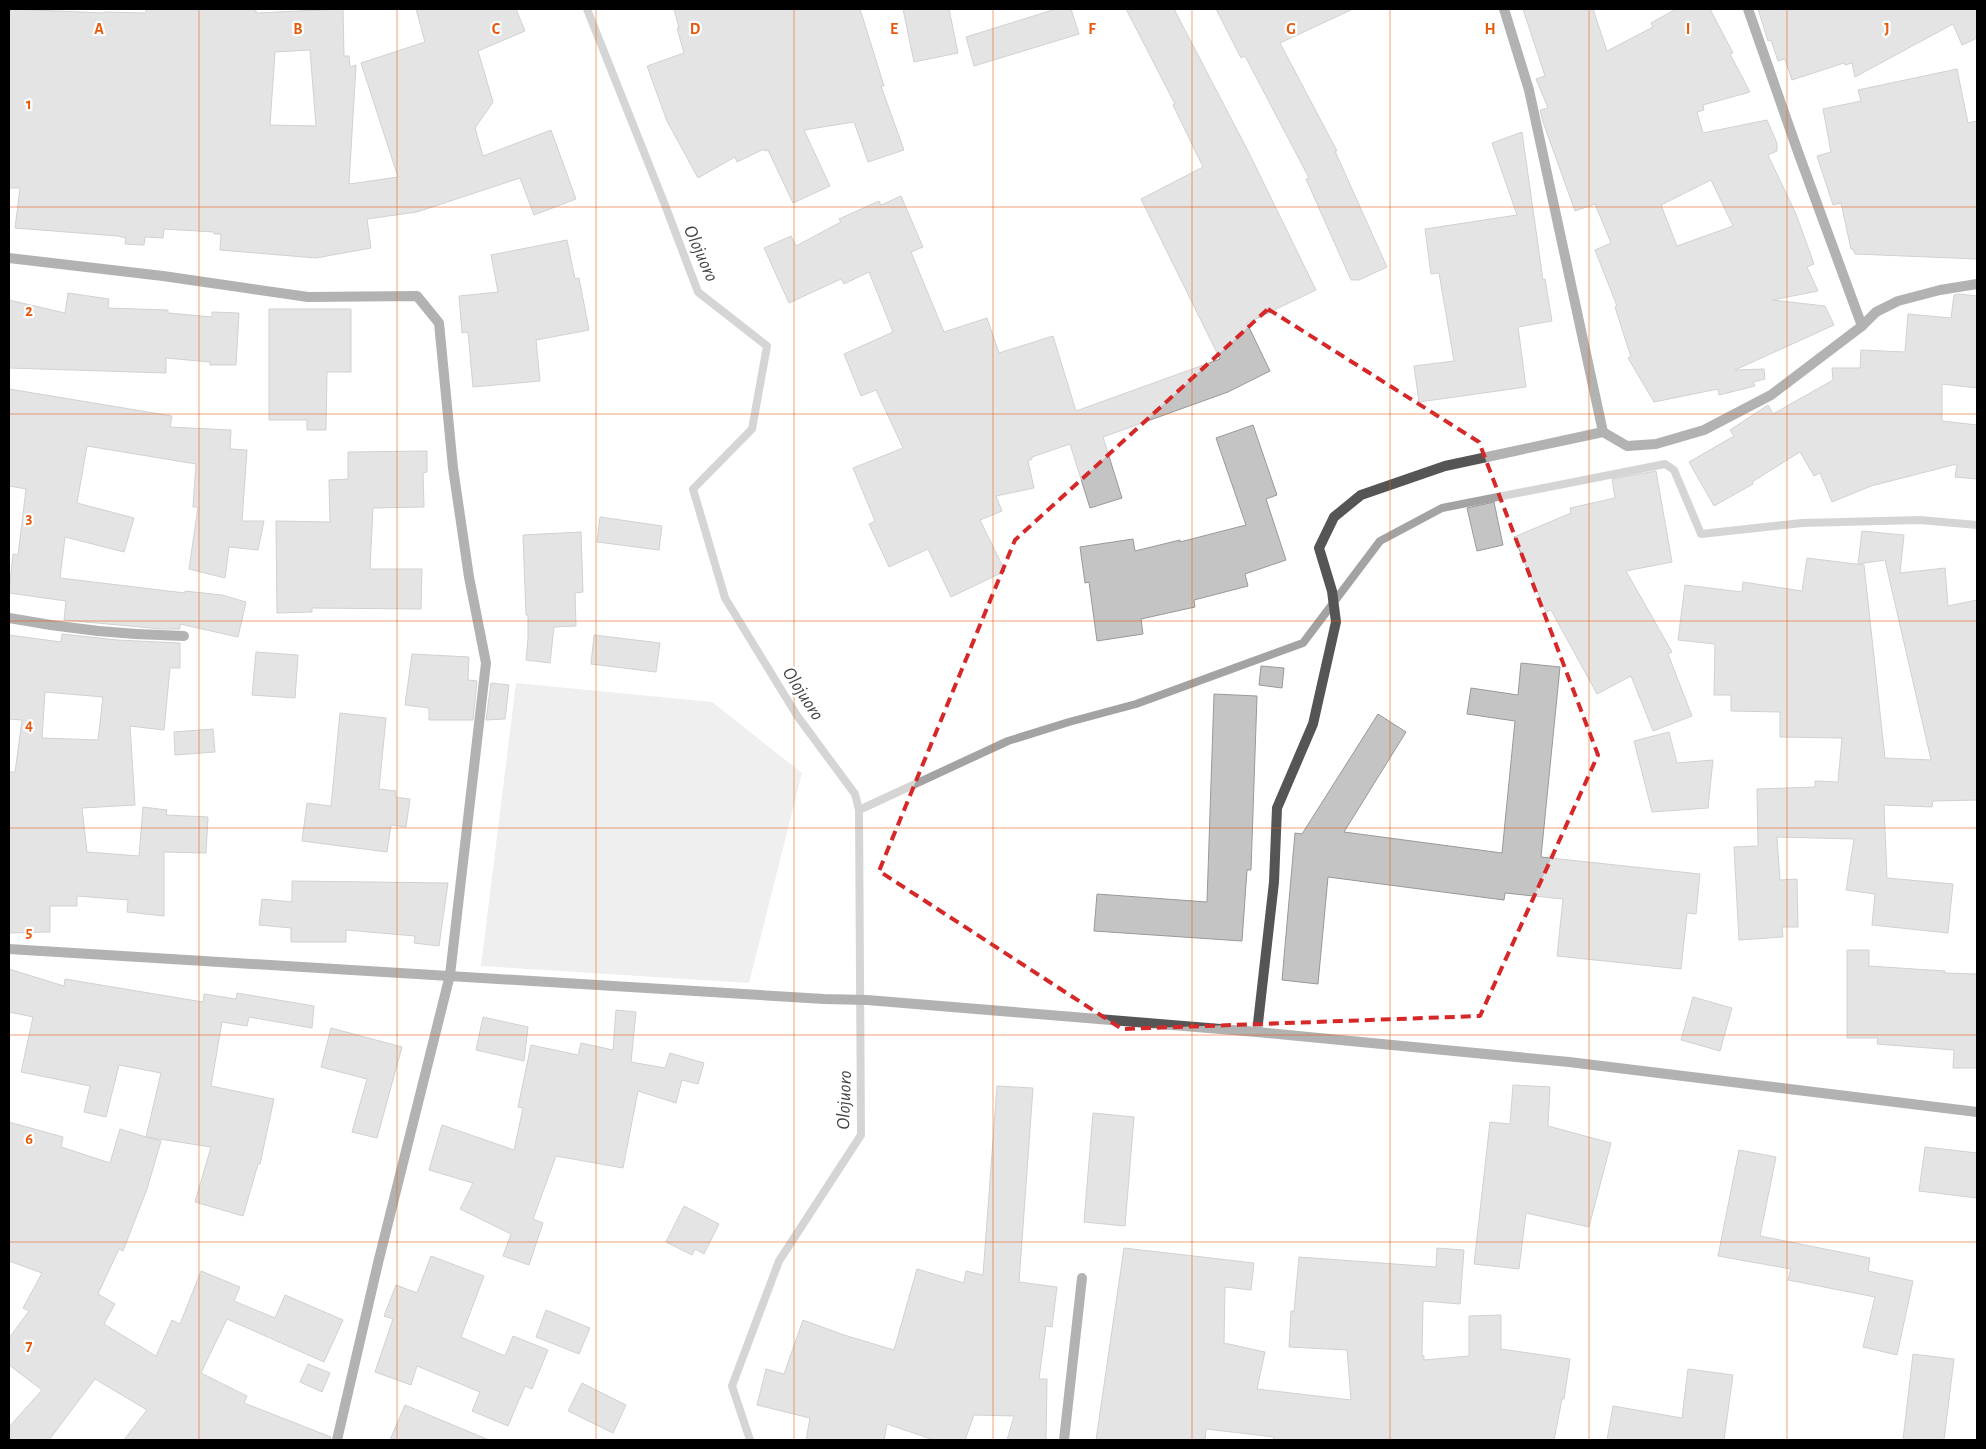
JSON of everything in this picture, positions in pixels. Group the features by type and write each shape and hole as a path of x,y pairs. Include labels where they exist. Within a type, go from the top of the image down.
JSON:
{"street":[{"path":"1504,9 1529,90 1603,432"},
{"path":"1748,9 1862,326"},
{"path":"9,258 163,276 308,298 417,296 439,323 454,477 469,577 486,663 450,975 378,1263 337,1440"},
{"path":"1258,1032 1274,882 1277,808 1313,724 1336,622 1332,591 1319,548 1334,517 1361,495 1445,466 1603,432 1627,446 1656,444 1704,430 1770,395 1862,326 1876,312 1898,301 1940,290 1977,284"},
{"path":"9,618 72,629 136,635 184,636"},
{"path":"9,949 824,999 867,1000 1258,1032 1569,1062 1977,1112"},
{"path":"1064,1440 1082,1278"}],"highlighted area":[{"path":"1268,309 1479,442 1598,755 1480,1016 1122,1029 879,871 1015,540"}],"shaded area":[{"path":"516,683 712,702 802,773 749,983 481,966"}],"building":[{"path":"9,9 146,13 146,9 256,9 256,13 343,9 344,56 349,56 350,67 356,65 349,184 398,177 361,63 425,42 416,9 516,9 525,31 478,51 493,102 475,128 483,156 551,130 576,199 534,215 520,178 417,212 367,219 371,248 316,258 220,250 221,234 214,234 214,232 164,229 163,238 145,237 144,245 125,244 126,238 118,236 15,228 20,188 9,188","holes":["310,50 316,126 270,125 275,52"]},
{"path":"674,9 860,9 884,86 881,86 904,150 868,162 854,122 804,130 830,186 793,203 768,150 765,151 764,149 737,162 735,157 698,178 667,121 647,66 684,53"},
{"path":"903,9 949,9 958,53 914,62"},
{"path":"1056,9 1071,9 1079,34 974,66 966,37"},
{"path":"1126,9 1174,9 1248,151 1316,290 1247,323 1270,371 1228,392 1103,437 1122,498 1090,508 1070,444 1032,457 1028,461 1034,488 996,496 1002,511 980,520 1005,571 951,597 928,549 889,567 869,524 875,521 853,468 903,448 876,390 861,396 844,354 893,332 869,272 844,284 841,279 789,303 764,248 791,236 796,246 841,222 839,219 879,201 881,205 901,196 923,247 911,252 944,332 987,318 999,353 1053,336 1076,411 1220,359 1141,199 1203,167 1173,105 1175,104"},
{"path":"1216,9 1353,9 1280,43 1337,151 1335,151 1387,267 1359,280 1351,280 1306,179 1309,178 1245,56 1241,58"},
{"path":"1523,9 1593,9 1607,51 1653,27 1651,23 1676,9 1710,9 1733,53 1730,54 1750,92 1703,105 1704,110 1697,112 1703,133 1767,120 1777,143 1777,151 1768,155 1796,214 1814,264 1807,267 1818,291 1772,300 1825,306 1834,325 1735,370 1764,369 1765,379 1753,382 1755,386 1719,395 1718,389 1654,402 1628,358 1631,357 1615,307 1617,306 1595,250 1611,243 1595,204 1575,211 1543,122 1540,110 1548,108 1536,79 1545,76","holes":["1711,180 1733,226 1677,246 1661,205"]},
{"path":"1758,9 1977,9 1977,38 1962,45 1953,24 1855,77 1852,63 1845,65 1844,63 1792,80 1785,59 1778,61 1771,40 1768,41"},
{"path":"1957,69 1968,123 1977,121 1977,259 1855,254 1853,249 1851,249 1841,203 1833,205 1817,156 1831,152 1823,109 1861,101 1858,90"},
{"path":"1522,132 1543,280 1545,279 1552,321 1518,327 1526,387 1419,402 1414,366 1454,361 1439,273 1431,274 1425,229 1517,215 1492,143"},
{"path":"567,240 575,279 579,278 589,330 536,340 540,381 473,387 468,332 462,333 459,296 498,292 491,255"},
{"path":"68,293 109,299 108,308 168,310 168,313 212,317 212,312 239,313 236,365 210,365 210,362 166,358 166,373 9,368 9,300 65,313"},
{"path":"1954,295 1977,296 1977,388 1942,384 1942,421 1977,425 1977,479 1955,477 1957,464 1871,486 1832,502 1820,473 1814,476 1800,452 1752,482 1753,484 1714,506 1689,462 1734,436 1730,430 1768,405 1773,414 1833,380 1832,368 1860,368 1861,350 1905,352 1908,314 1951,318"},
{"path":"269,309 351,309 351,372 327,372 326,430 307,430 307,420 269,420"},
{"path":"9,389 172,416 170,427 231,430 230,449 247,450 242,521 264,521 258,550 229,547 225,578 189,569 198,507 193,507 196,464 87,446 77,503 134,518 124,552 65,537 60,578 185,593 185,591 222,595 246,602 238,637 180,624 180,629 162,629 64,620 66,601 9,593 13,554 18,555 26,489 9,486"},
{"path":"1253,425 1277,495 1266,499 1286,560 1245,574 1248,586 1194,600 1195,607 1141,619 1143,634 1097,641 1089,582 1085,583 1080,547 1133,539 1135,551 1246,525 1216,438"},
{"path":"427,451 427,472 423,473 424,507 373,508 370,569 422,569 421,609 312,608 312,612 277,613 276,521 330,522 329,480 348,479 348,452"},
{"path":"1656,471 1672,562 1626,571 1672,652 1668,654 1692,716 1653,731 1631,676 1597,694 1551,610 1546,612 1514,537 1571,513 1570,508 1615,498 1612,479"},
{"path":"1494,502 1503,545 1477,551 1467,508"},
{"path":"600,517 662,526 659,550 597,542"},
{"path":"1862,531 1904,535 1900,573 1945,568 1948,606 1977,600 1977,800 1933,801 1932,807 1884,805 1887,878 1953,884 1948,933 1872,925 1875,894 1846,890 1854,839 1777,837 1780,880 1797,879 1798,927 1782,927 1783,937 1739,940 1734,847 1758,846 1757,789 1815,787 1815,781 1838,782 1842,738 1780,737 1780,712 1731,711 1731,695 1714,695 1715,644 1678,640 1685,585 1742,592 1743,582 1802,591 1807,558 1864,565 1885,758 1931,760 1885,560 1858,564"},
{"path":"581,532 583,592 575,593 576,626 554,627 550,663 526,660 528,615 526,615 523,535"},
{"path":"62,634 117,640 180,643 180,668 170,668 164,730 130,726 135,805 82,808 87,852 139,856 143,807 167,810 166,815 208,817 206,853 164,852 164,916 127,912 128,900 77,896 77,906 50,906 50,932 9,933 9,772 15,772 22,720 9,719 9,635 61,642","holes":["45,692 103,697 98,740 42,738"]},
{"path":"594,635 660,643 656,672 591,664"},
{"path":"256,652 298,655 295,698 252,695"},
{"path":"412,654 469,657 468,680 477,681 473,720 429,720 429,708 405,705"},
{"path":"1521,663 1560,667 1541,857 1700,874 1696,914 1687,913 1681,969 1557,956 1563,899 1505,893 1504,900 1328,877 1318,984 1282,980 1295,833 1302,834 1378,714 1406,732 1344,832 1502,853 1515,721 1467,714 1471,688 1518,695"},
{"path":"1261,666 1284,668 1282,688 1259,685"},
{"path":"491,683 509,685 505,719 486,720"},
{"path":"1214,694 1257,696 1251,870 1247,870 1242,941 1094,931 1097,894 1207,902"},
{"path":"340,713 386,718 379,789 396,791 395,797 410,799 406,827 391,825 387,852 302,841 307,803 331,806"},
{"path":"213,729 215,752 175,755 174,732"},
{"path":"1669,732 1677,763 1713,760 1708,808 1652,812 1634,741"},
{"path":"292,881 448,883 439,946 414,943 415,936 346,930 346,942 291,942 291,928 259,925 262,899 292,902"},
{"path":"1847,950 1869,950 1869,966 1977,974 1977,1068 1953,1068 1954,1050 1877,1044 1878,1038 1847,1038"},
{"path":"9,969 64,986 65,979 203,1002 204,994 236,999 237,993 314,1006 312,1028 249,1017 247,1026 222,1022 211,1086 274,1099 260,1164 258,1164 243,1216 195,1202 211,1147 146,1137 161,1073 119,1065 106,1117 84,1112 90,1086 21,1072 33,1017 9,1012"},
{"path":"1693,997 1732,1008 1720,1051 1681,1040"},
{"path":"616,1010 636,1012 631,1062 665,1068 670,1053 704,1063 698,1084 682,1080 676,1103 638,1091 623,1168 556,1156 533,1219 543,1223 529,1265 503,1256 511,1234 460,1209 473,1183 429,1170 442,1125 514,1150 523,1108 518,1107 531,1045 578,1055 581,1043 613,1050"},
{"path":"483,1017 528,1027 524,1061 476,1050"},
{"path":"331,1028 402,1047 377,1138 352,1132 367,1079 321,1067"},
{"path":"1513,1085 1550,1087 1548,1126 1611,1143 1589,1227 1526,1213 1519,1269 1474,1264 1490,1122 1510,1124"},
{"path":"997,1086 1033,1088 1019,1282 1057,1287 1052,1327 1046,1326 1039,1379 1047,1379 1046,1440 1007,1440 1014,1416 974,1415 965,1440 934,1440 887,1424 884,1440 806,1440 810,1418 757,1405 766,1369 784,1374 803,1320 894,1350 917,1269 964,1283 966,1271 983,1275"},
{"path":"1093,1113 1134,1117 1125,1226 1084,1222"},
{"path":"9,1122 63,1137 61,1147 110,1163 120,1129 161,1141 147,1189 123,1251 119,1249 98,1294 115,1304 104,1324 156,1356 172,1320 180,1324 201,1271 240,1287 234,1301 275,1318 285,1295 343,1320 324,1362 227,1319 201,1373 247,1396 244,1403 331,1437 330,1440 124,1440 147,1410 95,1379 49,1440 9,1440 9,1427 42,1390 9,1365 9,1338 29,1311 23,1308 42,1273 9,1261"},
{"path":"1925,1147 1977,1153 1977,1198 1919,1191"},
{"path":"1739,1150 1776,1157 1760,1236 1870,1258 1868,1271 1913,1281 1897,1355 1863,1347 1875,1297 1788,1280 1791,1269 1718,1256"},
{"path":"684,1206 719,1224 704,1254 695,1249 692,1255 666,1242"},
{"path":"1124,1248 1254,1263 1251,1290 1225,1287 1224,1343 1265,1352 1257,1389 1351,1400 1347,1350 1289,1347 1291,1311 1294,1311 1299,1257 1436,1267 1437,1248 1464,1250 1460,1304 1423,1301 1422,1356 1424,1356 1424,1360 1469,1356 1469,1316 1501,1315 1501,1349 1570,1359 1564,1399 1562,1399 1554,1440 1273,1440 1274,1437 1206,1429 1205,1440 1096,1440"},
{"path":"431,1256 484,1276 461,1337 505,1356 513,1336 548,1350 532,1389 525,1386 508,1426 472,1411 480,1392 417,1366 411,1385 375,1372 393,1319 384,1316 396,1285 417,1293"},
{"path":"546,1310 590,1328 579,1354 536,1337"},
{"path":"1913,1354 1954,1359 1944,1440 1903,1440"},
{"path":"308,1364 330,1373 322,1392 300,1382"},
{"path":"1688,1369 1733,1375 1724,1440 1607,1440 1613,1406 1682,1418"},
{"path":"582,1383 626,1405 613,1433 568,1411"},
{"path":"405,1405 489,1440 390,1440"}],"waterway":[{"name":"Olojuoro","path":"587,9 698,292 767,346 752,429 693,489 725,598 798,717 855,794 859,810 861,1135 779,1261 732,1386 750,1440"},
{"path":"859,810 1008,741 1136,704 1303,643 1380,541 1442,508 1665,464 1674,470 1701,534 1802,523 1920,520 1977,525"}]}
